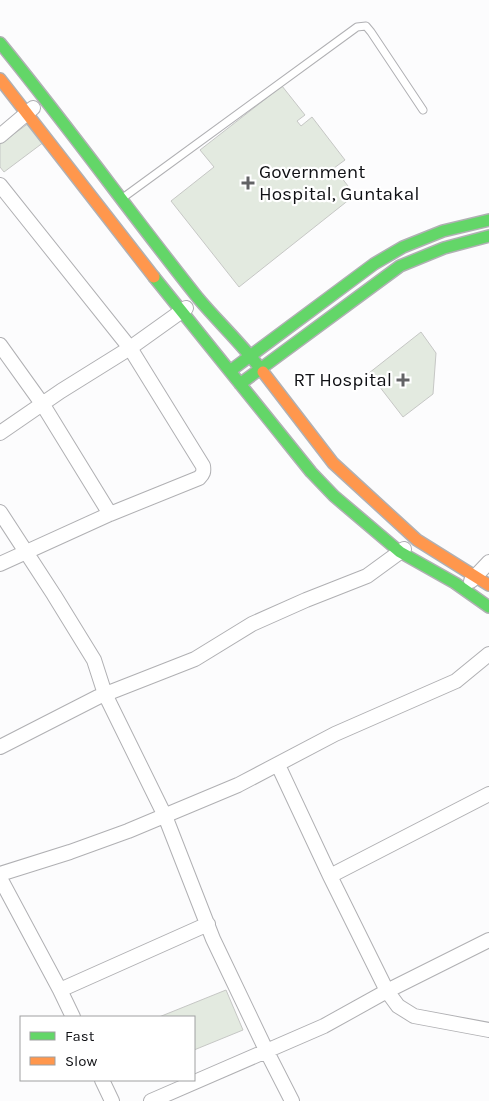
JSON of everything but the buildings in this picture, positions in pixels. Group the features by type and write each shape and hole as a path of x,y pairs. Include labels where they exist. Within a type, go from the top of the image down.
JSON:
{"main road":[{"path":"0,43 199,299 252,356 260,370 333,463 417,540 489,585"},
{"path":"0,79 181,311 311,472 334,496 400,552 463,588 489,607"},
{"path":"230,372 374,264 403,247 443,231 489,220"},
{"path":"240,384 400,266 422,255 452,244 489,236"}],"street":[{"path":"0,136 44,98"},
{"path":"0,185 130,348 204,470 199,478 110,514 0,564"},
{"path":"0,434 130,348 199,299"},
{"path":"0,345 43,405 110,514"},
{"path":"0,512 94,660 105,694 165,816 208,924 266,1050 292,1101"},
{"path":"0,747 105,694 195,659 252,624 367,576 417,540"},
{"path":"463,588 489,562"},
{"path":"0,874 70,852 165,816 238,785 335,734 456,681 489,654"},
{"path":"278,765 387,991 398,1006 414,1016 489,1030"},
{"path":"330,876 489,794"},
{"path":"0,878 73,1016"},
{"path":"60,990 208,924"},
{"path":"151,1101 172,1097 266,1050 324,1026 387,991 489,940"},
{"path":"102,1081 112,1101"}],"lane":[{"path":"122,198 357,27 366,26 371,32 423,110"}],"traffic: fast":[{"path":"0,43 198,298 263,372"},
{"path":"230,371 374,264 403,247 443,231 489,220"},
{"path":"240,384 400,266 444,248 489,236"},
{"path":"154,277 311,472 334,496 400,552 455,583 489,607"}],"traffic: slow":[{"path":"0,79 154,277"},
{"path":"263,372 333,463 417,540 489,585"}],"place":[{"name":"Government Hospital, Guntakal","path":"248,183"},
{"name":"RT Hospital","path":"403,380"}]}
